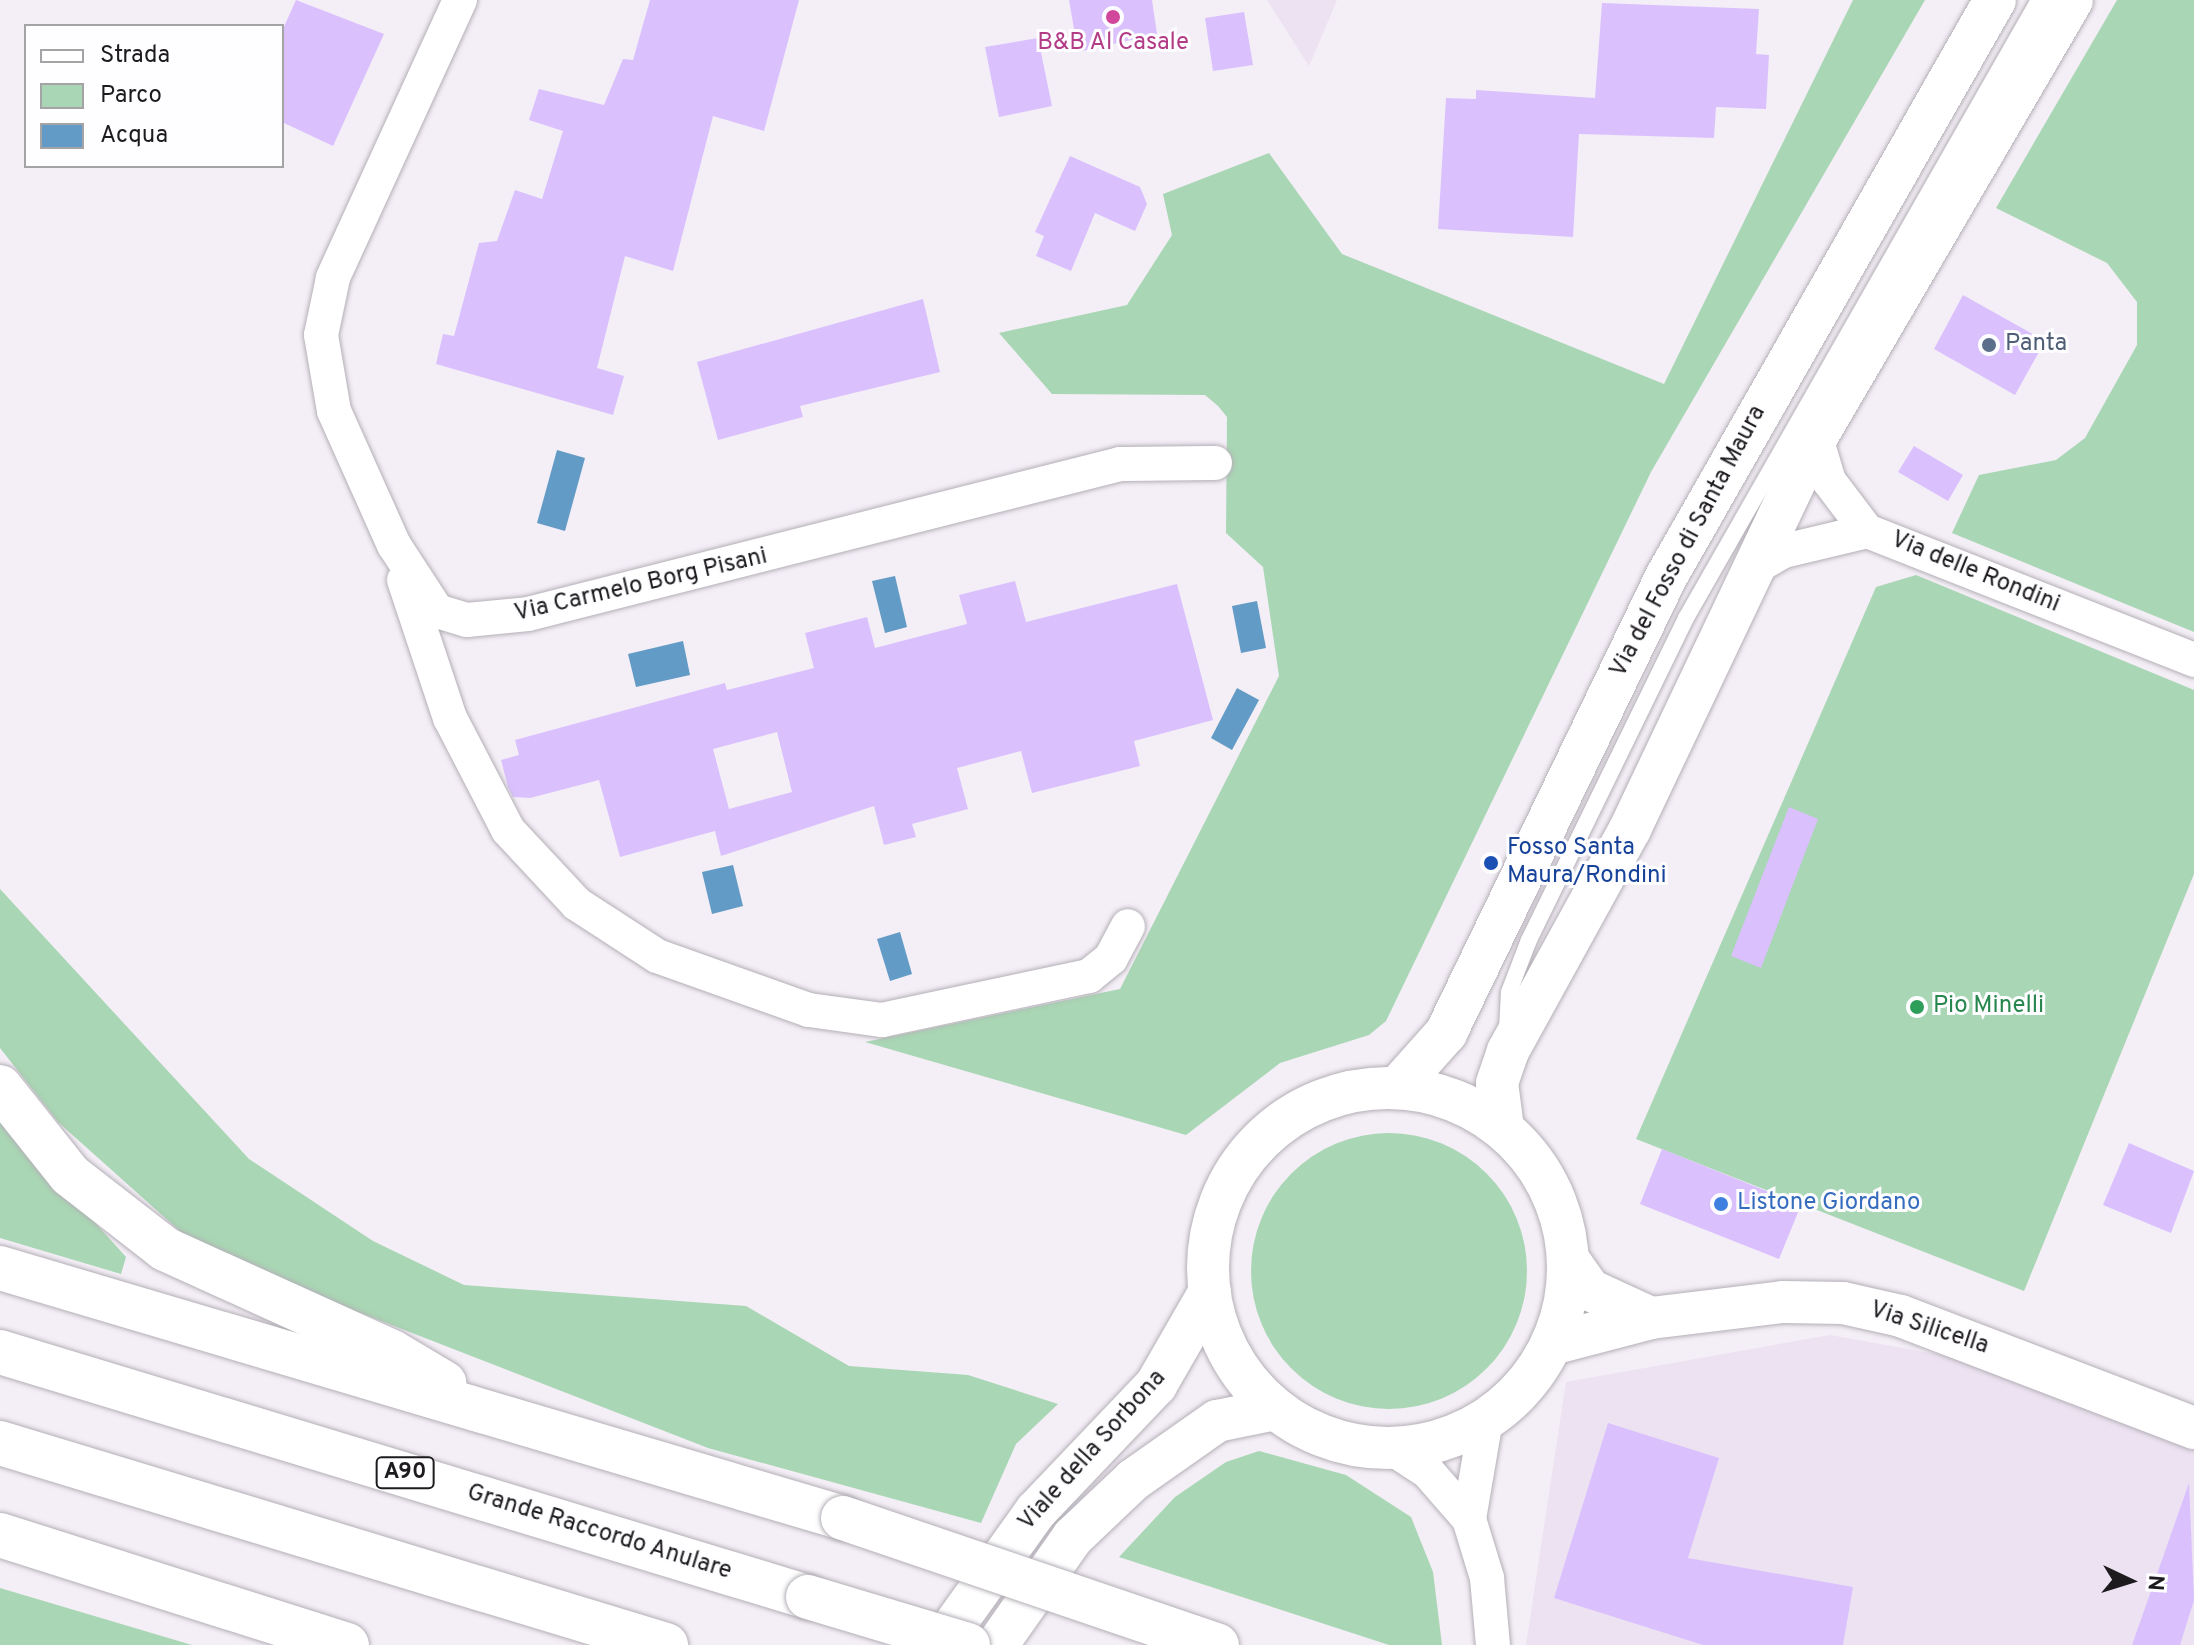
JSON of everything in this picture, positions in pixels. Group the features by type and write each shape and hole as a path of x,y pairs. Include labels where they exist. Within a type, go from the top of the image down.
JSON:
{"highway":[{"path":"0,1087 70,1175 153,1241 219,1280 392,1352 485,1411"},
{"path":"0,1268 843,1518 1217,1645"},
{"name":"Grande Raccordo Anulare","path":"0,1352 968,1645"},
{"path":"0,1443 666,1645"},
{"path":"0,1535 118,1576 347,1645"},
{"path":"0,1557 118,1576"}],"street":[{"name":"Via Carmelo Borg Pisani","path":"460,0 333,278 322,321 326,388 394,545 437,611 500,618 1120,464 1215,463"},
{"name":"Via del Fosso di Santa Maura","path":"1397,1088 1446,1033 1666,577 1995,0"},
{"name":"Via del Fosso di Santa Maura","path":"1503,1128 1497,1083 1508,1051 1562,964 1816,438 2072,0"},
{"path":"1816,438 1829,481 1867,531"},
{"name":"Via delle Rondini","path":"1754,568 1784,551 1867,531 2194,660"},
{"path":"394,545 428,661 490,803 577,904 645,950 809,1010 882,1020 1089,976 1111,958 1128,926"},
{"path":"1568,1259 1552,1344 1512,1399 1486,1420 1441,1441 1393,1449 1338,1441 1276,1409 1228,1350 1210,1291 1220,1207 1266,1135 1314,1104 1397,1088 1453,1100 1503,1128 1549,1186 1568,1259 1590,1290 1651,1318"},
{"name":"Viale della Sorbona","path":"940,1645 1036,1511 1156,1385 1210,1291"},
{"name":"Via Silicella","path":"1552,1344 1651,1318 1783,1302 1873,1308 2194,1428"},
{"name":"Viale della Sorbona","path":"997,1645 1073,1537 1133,1480 1217,1421 1276,1409"},
{"path":"1469,1519 1486,1420"},
{"path":"1393,1449 1428,1472 1469,1519 1487,1578 1493,1645"}],"lane":[{"name":"Via del Fosso di Santa Maura","path":"1508,1051 1509,992 1529,940 1686,618 2039,0"}],"shaded area":[{"path":"1267,0 1337,0 1309,66"},
{"path":"1830,1335 1974,1361 2194,1449 2194,1645 1526,1645 1566,1382"}],"green space":[{"path":"1853,0 1925,0 1651,472 1386,1021 1369,1035 1280,1063 1186,1135 865,1042 1120,989 1279,676 1263,567 1226,533 1227,417 1205,395 1052,394 999,333 1127,305 1172,235 1163,194 1269,153 1342,254 1664,384"},
{"path":"2117,0 2194,0 2194,632 1952,533 1979,475 2056,460 2085,438 2137,345 2137,302 2107,263 1996,208"},
{"name":"Pio Minelli","path":"1916,575 2194,690 2194,874 2024,1291 1636,1139 1876,587"},
{"path":"0,889 249,1159 373,1241 464,1285 746,1306 849,1366 968,1375 1058,1404 1016,1444 981,1523 708,1448 322,1298 182,1233 58,1122 0,1048"},
{"path":"0,1117 126,1257 121,1274 0,1238"},
{"path":"1375,1133 1403,1133 1429,1138 1454,1149 1477,1164 1496,1183 1522,1231 1527,1271 1525,1298 1517,1324 1504,1348 1487,1369 1466,1386 1429,1404 1403,1409 1375,1409 1349,1404 1324,1393 1301,1378 1282,1359 1256,1311 1251,1285 1251,1257 1256,1231 1267,1206 1282,1183 1301,1164 1349,1138"},
{"path":"1259,1451 1346,1475 1411,1517 1433,1572 1442,1645 1389,1645 1119,1557 1175,1497 1226,1462"},
{"path":"0,1588 192,1645 0,1645"}],"water":[{"path":"557,450 585,458 565,531 537,523"},
{"path":"895,576 907,627 885,633 872,581"},
{"path":"1257,601 1266,648 1241,653 1232,606"},
{"path":"683,641 690,675 636,687 628,654"},
{"path":"1237,688 1259,700 1232,750 1211,738"},
{"path":"733,865 743,906 712,914 702,872"},
{"path":"900,932 912,974 890,981 877,939"}],"building":[{"path":"296,0 384,34 333,146 284,123 284,27"},
{"path":"650,0 799,0 764,131 713,116 673,271 625,256 597,368 624,376 613,415 436,364 443,334 454,336 479,243 497,241 515,190 542,199 563,131 529,120 539,89 604,105 623,59 633,60"},
{"name":"B&B Al Casale","path":"1069,0 1152,0 1157,34 1078,52"},
{"path":"1602,3 1759,9 1756,54 1769,55 1766,109 1716,107 1714,138 1579,134 1573,237 1438,229 1446,98 1476,99 1476,90 1595,98"},
{"path":"1244,12 1253,65 1213,71 1205,18"},
{"path":"1038,38 1052,106 999,117 985,47"},
{"path":"1070,156 1140,187 1147,204 1135,231 1095,213 1071,271 1036,256 1044,236 1035,232"},
{"name":"Panta","path":"1963,295 2045,341 2015,395 1934,349"},
{"path":"923,299 940,372 800,406 803,417 718,440 697,362"},
{"path":"1914,446 1963,475 1948,501 1898,472"},
{"path":"1015,581 1026,622 1177,584 1213,720 1134,741 1140,766 1032,793 1021,751 957,768 968,809 912,824 916,837 884,845 874,806 721,856 715,831 620,857 599,780 530,798 513,797 508,787 501,760 519,755 515,740 725,683 727,690 814,668 805,633 867,617 875,648 967,624 959,595","holes":["777,732 792,792 729,809 713,749"]},
{"path":"1789,807 1818,819 1761,968 1731,956"},
{"path":"2129,1143 2194,1171 2171,1233 2103,1205"},
{"name":"Listone Giordano","path":"1662,1149 1801,1205 1779,1259 1640,1204"},
{"path":"1608,1423 1719,1458 1688,1558 1853,1587 1843,1645 1703,1645 1554,1598"},
{"path":"2189,1483 2194,1600 2180,1645 2132,1645"}],"place":[{"name":"B&B Al Casale","path":"1113,17"},
{"name":"Panta","path":"1989,345"},
{"name":"Fosso Santa Maura/Rondini","path":"1491,863"},
{"name":"Pio Minelli","path":"1917,1007"},
{"name":"Listone Giordano","path":"1721,1204"}]}
